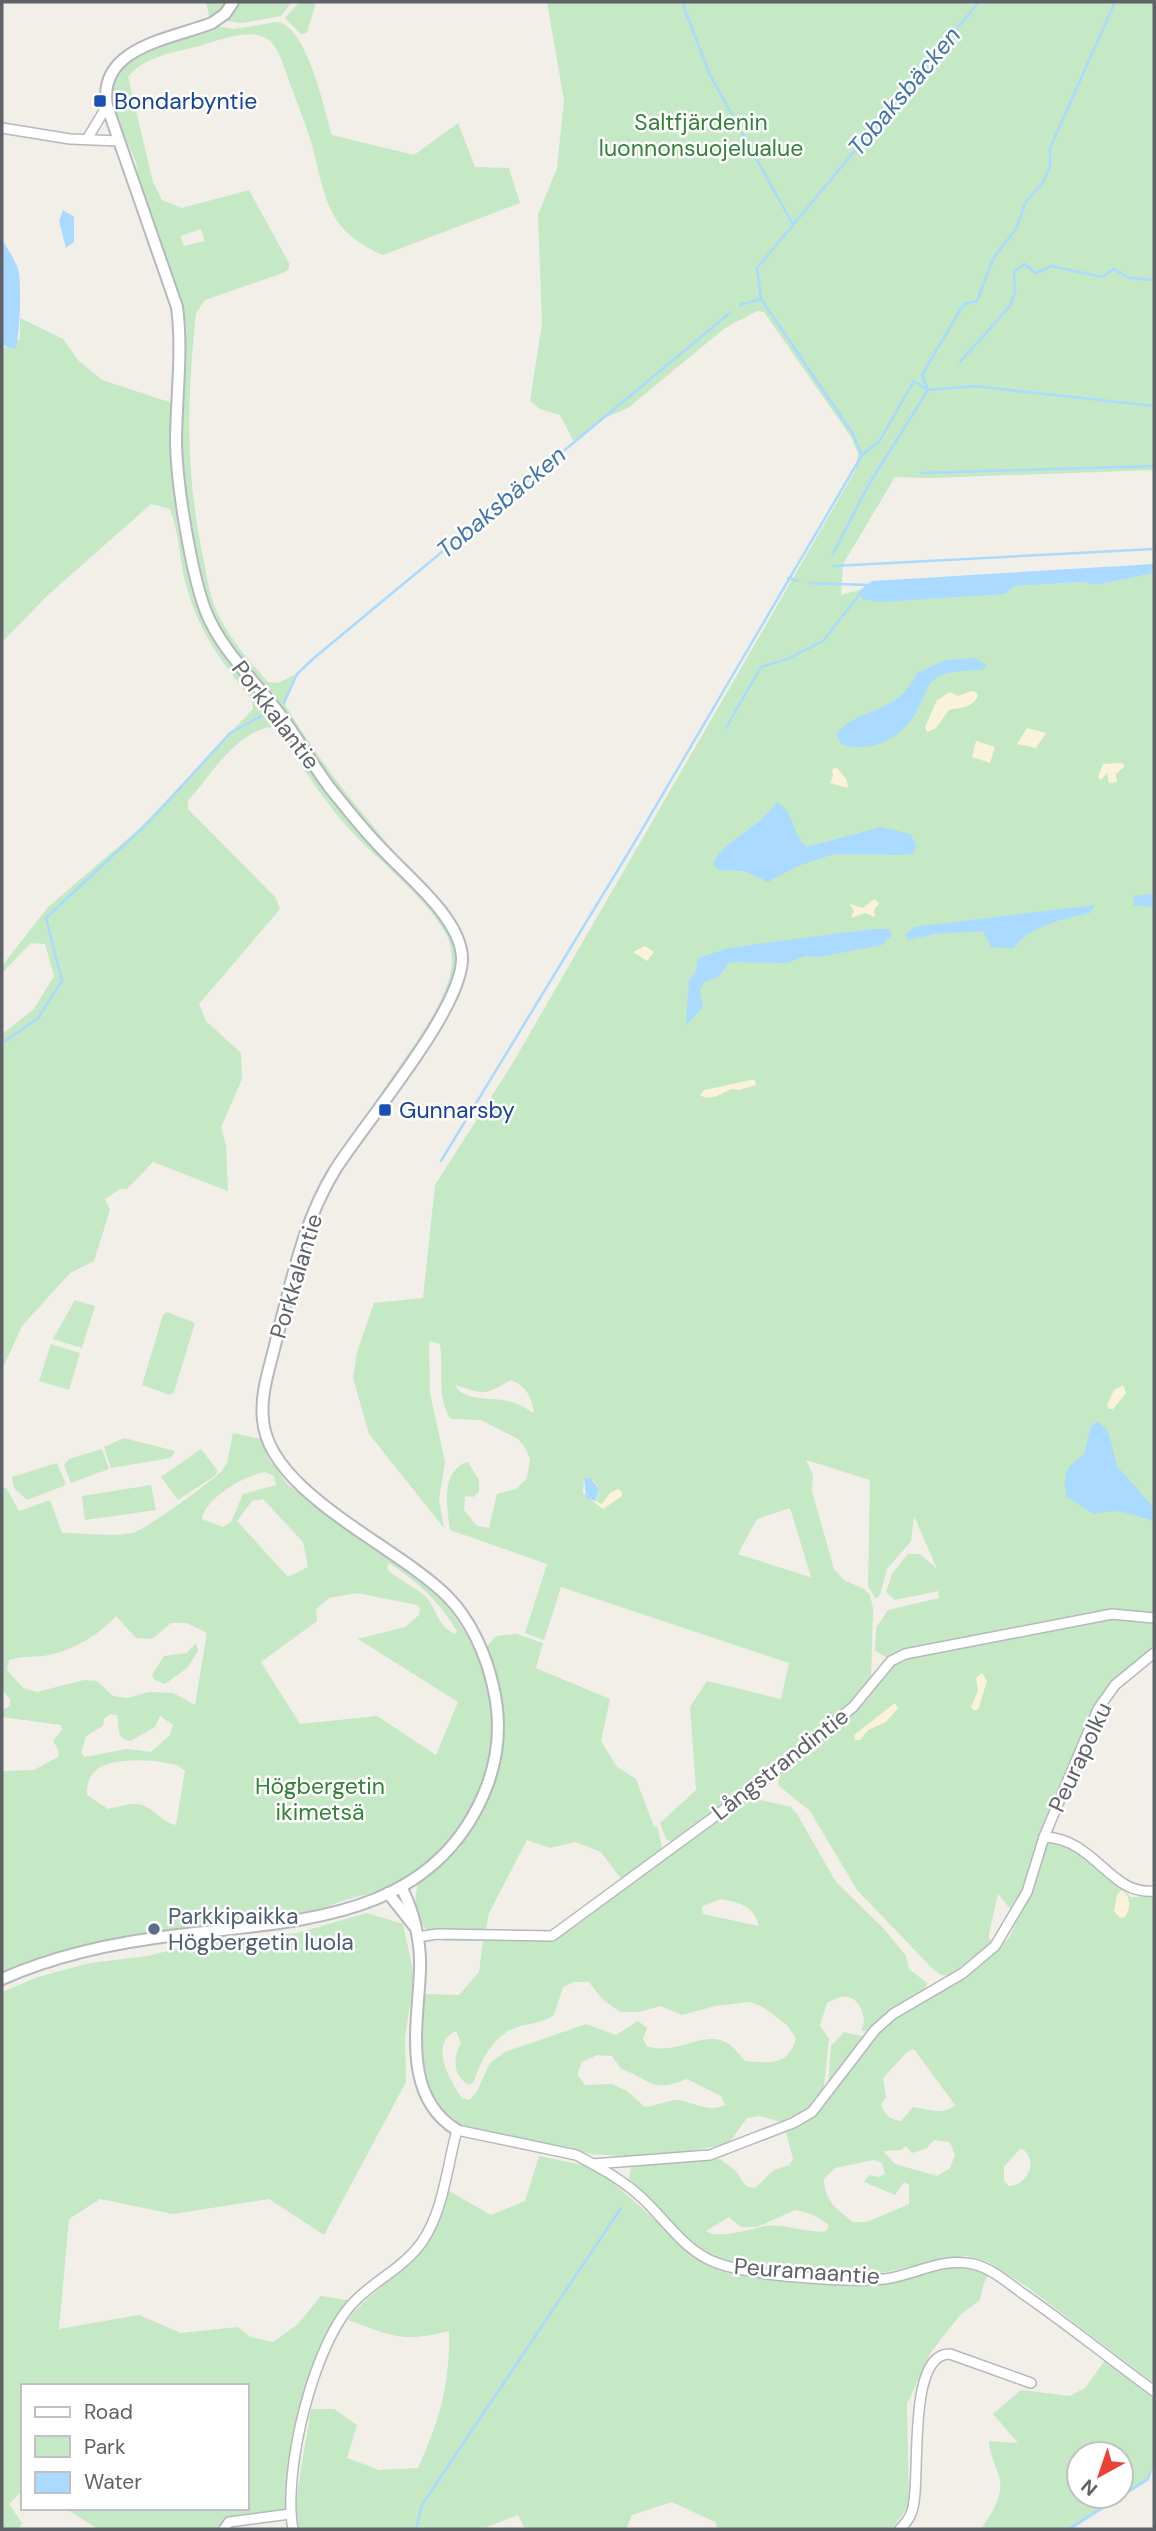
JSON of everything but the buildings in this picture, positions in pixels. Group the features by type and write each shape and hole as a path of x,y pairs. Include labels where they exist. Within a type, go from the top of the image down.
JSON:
{"street":[{"name":"Porkkalantie","path":"2,1979 36,1964 101,1946 321,1918 401,1887 447,1849 471,1818 483,1795 497,1746 497,1703 492,1679 479,1644 448,1597 399,1557 298,1485 282,1469 266,1441 262,1410 294,1272 319,1199 335,1170 449,1002 461,970 461,944 447,918 378,845 325,782 282,717 226,648 207,615 180,485 176,443 180,331 177,307 107,106 105,85 108,75 123,57 212,23 225,14 233,2"},
{"path":"87,139 107,106"},
{"path":"2,128 119,141"},
{"name":"Långstrandintie","path":"416,1932 552,1936 759,1784 853,1707 891,1661 905,1654 1112,1614 1154,1618"},
{"name":"Peurapolku","path":"593,2164 710,2155 793,2123 812,2112 875,2030 893,2014 965,1971 995,1946 1027,1892 1044,1837 1098,1709 1115,1685 1154,1653"},
{"path":"1044,1837 1060,1838 1082,1847 1123,1884 1135,1890 1154,1891"},
{"path":"293,2529 290,2514 306,2403 316,2367 338,2323 357,2298 391,2275 423,2240 446,2177 457,2130 431,2105 418,2071 416,2021 420,1969 411,1909 401,1887"},
{"path":"388,1893 416,1932"},
{"name":"Peuramaantie","path":"457,2130 576,2155 619,2179 699,2254 720,2264 745,2271 862,2280 888,2278 938,2263 957,2261 981,2266 1058,2317 1154,2390"},
{"path":"619,2179 625,2160"},
{"path":"900,2529 912,2512 916,2424 921,2396 934,2363 940,2356 950,2354 1031,2383"},
{"path":"224,2529 229,2522 290,2514"}],"green space":[{"path":"206,2 230,2 210,20"},
{"path":"238,2 292,2 281,16 243,23 226,21"},
{"path":"299,2 316,2 307,33 301,34 285,18"},
{"name":"Saltfjärdenin luonnonsuojelualue","path":"547,2 1154,2 1154,470 895,477 843,564 841,595 860,590 862,599 1005,594 1014,586 1083,582 1096,585 1154,573 1154,1651 1121,1674 1108,1689 1045,1821 1029,1881 1013,1912 998,1894 989,1933 989,1939 996,1943 953,1976 941,1975 931,1967 857,1890 810,1811 778,1785 780,1770 862,1705 888,1658 875,1651 876,1628 888,1610 939,1598 938,1591 895,1600 886,1592 892,1574 908,1554 920,1554 937,1569 914,1516 911,1541 887,1569 880,1595 876,1599 868,1586 870,1480 806,1460 813,1475 812,1491 834,1569 844,1580 864,1589 870,1595 873,1608 871,1681 852,1703 759,1782 673,1843 666,1839 660,1823 696,1790 690,1707 707,1681 781,1699 789,1663 561,1587 544,1640 525,1633 547,1564 450,1530 447,1491 453,1473 468,1462 479,1480 479,1492 473,1497 465,1496 464,1510 477,1526 489,1528 497,1494 516,1489 527,1478 530,1459 526,1449 518,1439 481,1420 451,1419 446,1411 442,1393 440,1344 429,1341 430,1393 445,1462 439,1499 444,1528 369,1434 353,1378 357,1352 374,1303 423,1298 435,1185 511,1066 856,469 858,453 851,437 764,312 757,311 725,328 628,408 602,419 574,442 560,415 540,409 530,401 542,324 538,215 557,168 564,100","holes":["511,1380 521,1385 527,1393 534,1413 512,1402 464,1394 455,1385 488,1392","584,1477 594,1481 599,1489 597,1502 602,1504 609,1498 603,1509 583,1493","790,1508 811,1577 738,1554 757,1519"]},
{"path":"277,22 288,27 297,38 313,70 332,135 414,155 458,123 475,167 509,168 520,203 383,255 350,235 331,210 284,65 276,49 266,38 251,34 242,35 169,53 142,64 128,77 153,182 162,200 182,208 249,190 289,263 289,269 283,273 205,300 196,313 189,435 197,525 215,607 234,641 268,682 278,683 297,674 284,703 320,758 360,811 447,911 366,825 222,633 204,591 189,513 182,457 183,311 140,189 136,162 113,110 110,87 114,76 133,57 216,26 234,29","holes":["201,229 205,241 184,246 180,236"]},
{"path":"20,318 63,339 78,360 102,380 172,403 195,590 202,616 219,647 283,726 343,813 444,924 454,943 457,964 454,979 437,1015 377,1103 429,1022 446,988 452,963 449,940 428,908 340,819 279,731 272,727 259,731 235,746 188,801 188,809 276,898 280,909 199,1004 206,1021 241,1053 242,1079 221,1127 226,1145 228,1191 153,1162 127,1189 120,1189 105,1199 110,1210 94,1261 70,1273 22,1326 2,1370 2,1034 34,1009 54,976 45,944 31,943 2,973 2,966 48,907 138,830 253,709 252,700 222,661 198,620 184,578 176,528 170,509 151,504 48,595 2,642 2,345 5,348 20,339"},
{"path":"75,1300 95,1306 82,1348 53,1339"},
{"path":"167,1312 195,1323 174,1392 170,1395 142,1385 163,1315"},
{"path":"51,1344 80,1353 69,1390 39,1381"},
{"name":"Högbergetin ikimetsä","path":"233,1433 261,1439 269,1459 288,1485 429,1586 445,1604 470,1642 480,1663 491,1706 490,1753 477,1797 466,1818 436,1854 418,1869 378,1891 289,1921 196,1929 82,1945 28,1961 2,1972 2,1771 34,1770 58,1757 59,1751 53,1741 62,1730 61,1725 2,1717 2,1710 10,1706 10,1699 2,1690 2,1489 6,1487 19,1511 50,1500 62,1533 124,1534 139,1530 162,1516 214,1478 227,1463","holes":["265,1472 274,1476 276,1485 243,1494 231,1522 223,1527 202,1519 210,1503 218,1496","263,1499 303,1542 308,1567 288,1577 237,1521 252,1501","389,1563 435,1601 457,1631 455,1634 441,1622 424,1595 387,1569","357,1593 417,1605 420,1609 419,1615 405,1627 358,1639 458,1702 436,1755 377,1716 300,1724 261,1662 317,1621 316,1609 329,1598","116,1616 136,1638 152,1639 171,1623 187,1623 207,1633 195,1705 173,1693 149,1692 128,1698 113,1696 97,1681 84,1680 37,1692 23,1688 7,1670 9,1660 63,1651 101,1630","110,1714 117,1715 120,1735 130,1741 155,1727 160,1716 173,1725 170,1735 151,1752 127,1749 85,1757 81,1753 86,1736 103,1726 104,1719","132,1761 177,1765 185,1771 176,1825 142,1805 130,1804 108,1809 87,1795 88,1783 100,1767"]},
{"path":"124,1438 175,1451 171,1458 111,1468 104,1447"},
{"path":"102,1449 109,1469 71,1483 64,1465 69,1459"},
{"path":"201,1449 217,1470 216,1475 178,1500 161,1477"},
{"path":"57,1463 66,1485 27,1500 14,1488 12,1477"},
{"path":"151,1485 156,1510 85,1520 82,1496"},
{"path":"516,1634 543,1643 536,1668 610,1699 601,1741 617,1767 636,1779 654,1827 657,1826 662,1847 657,1855 622,1880 601,1852 575,1842 550,1848 527,1840 489,1913 485,1933 429,1932 416,1909 419,1883 459,1849 488,1799 498,1771 503,1715 487,1646 496,1636"},
{"path":"196,1643 198,1651 187,1668 165,1684 155,1680 152,1675 164,1656 187,1653"},
{"path":"748,1797 791,1807 836,1882 884,1929 906,1956 909,1969 927,1983 923,1993 870,2033 861,2030 863,2016 853,1999 843,1997 827,2003 820,2025 829,2039 823,2095 809,2110 785,2123 760,2116 747,2118 728,2144 675,2154 632,2157 592,2154 462,2126 437,2105 422,2070 420,2032 425,1994 459,1995 479,1972 483,1941 444,1941 445,1937 549,1941","holes":["721,1899 746,1906 754,1914 759,1926 703,1914 702,1906","574,1982 589,1982 603,2000 620,2012 639,2012 661,2006 682,2015 715,2006 750,2002 763,2007 787,2025 796,2038 789,2054 783,2058 770,2062 754,2062 745,2061 729,2044 720,2040 710,2039 669,2048 647,2046 643,2039 647,2028 638,2021 616,2035 586,2024 505,2052 490,2063 476,2093 469,2100 462,2098 444,2063 443,2044 448,2037 456,2031 461,2043 456,2054 457,2071 469,2085 474,2082 488,2052 505,2033 554,2015 563,1987","597,2055 612,2056 621,2069 651,2083 665,2085 687,2079 721,2096 725,2105 708,2108 676,2100 645,2107 627,2091 612,2084 585,2085 577,2074 582,2062"]},
{"path":"1058,1841 1084,1853 1131,1897 1154,1897 1154,2383 1026,2286 988,2262 966,2256 869,2276 750,2267 720,2261 701,2251 629,2179 631,2167 641,2164 720,2159 736,2171 746,2186 755,2188 774,2170 789,2165 793,2159 786,2132 817,2114 873,2038 895,2019 974,1971 1009,1938 1034,1886 1045,1843","holes":["914,2049 955,2105 940,2111 913,2107 901,2121 886,2114 881,2105 886,2097 883,2078 907,2052","934,2140 950,2142 955,2155 950,2168 937,2176 895,2164 883,2151 901,2150 906,2146 912,2153 927,2148","1021,2148 1030,2159 1031,2165 1026,2177 1016,2185 1009,2186 1004,2181 1004,2167","874,2160 882,2163 885,2174 878,2177 869,2175 864,2182 895,2195 904,2182 909,2185 909,2204 867,2222 853,2222 829,2199 824,2179 835,2168","795,2210 813,2215 829,2225 826,2231 819,2232 773,2225 725,2234 706,2231 729,2217 741,2227 757,2227"]},
{"path":"367,1913 403,1924 414,1975 405,2038 406,2082 324,2235 269,2199 173,2214 100,2199 69,2219 59,2329 139,2315 181,2333 238,2327 250,2337 273,2342 298,2324 321,2296 353,2301 335,2326 312,2376 300,2427 287,2512 228,2519 220,2529 98,2529 68,2510 248,2510 248,2384 21,2384 21,2492 9,2504 22,2523 19,2529 2,2529 2,1992 38,1977 90,1963 147,1956 197,1944 297,1933"},
{"path":"844,2032 865,2037 828,2086 831,2046"},
{"path":"539,2156 583,2165 606,2176 695,2256 743,2275 869,2284 894,2282 958,2266 990,2274 984,2282 980,2300 960,2315 931,2352 907,2404 909,2505 892,2529 718,2529 715,2522 672,2502 632,2515 626,2529 525,2529 518,2515 482,2529 297,2529 297,2494 311,2409 334,2409 357,2425 347,2458 379,2470 418,2468 442,2401 448,2368 449,2331 419,2337 397,2336 348,2320 419,2250 436,2222 449,2191 491,2215 525,2201"},
{"path":"1106,2359 1154,2394 1154,2464 1148,2478 1135,2486 1135,2440 1065,2440 1065,2510 1097,2510 1066,2529 981,2529 997,2502 1000,2488 989,2441 1018,2443 993,2414 1021,2390 1070,2396 1085,2388"}],"sand":[{"path":"971,691 978,696 972,703 949,710 936,728 927,732 925,727 937,700 950,692 958,696"},
{"path":"1027,728 1046,733 1036,748 1017,744"},
{"path":"976,741 995,747 990,763 972,757"},
{"path":"1122,763 1125,766 1116,774 1117,782 1109,783 1107,773 1101,780 1098,777 1103,764"},
{"path":"836,767 847,780 848,788 830,783 832,770"},
{"path":"874,899 879,903 874,910 875,917 865,913 851,918 854,911 850,904 863,908"},
{"path":"645,946 654,952 647,961 633,952"},
{"path":"755,1080 756,1085 739,1090 732,1089 712,1097 700,1095 704,1090"},
{"path":"1123,1385 1126,1393 1113,1409 1109,1409 1107,1405 1114,1390"},
{"path":"618,1489 622,1496 603,1509 593,1501 602,1504 610,1493"},
{"path":"982,1673 987,1681 978,1710 973,1710 971,1707 978,1691 976,1678"},
{"path":"895,1703 898,1708 886,1722 868,1730 860,1740 855,1740 854,1735"},
{"path":"1122,1890 1127,1896 1129,1906 1125,1917 1120,1918 1114,1911 1117,1895"}],"water":[{"path":"63,210 74,217 74,242 66,248 59,221"},
{"path":"2,239 19,275 19,322 15,349 2,345"},
{"path":"1154,564 1154,573 1096,585 1083,582 1014,586 1005,594 879,602 862,599 860,590 872,581"},
{"path":"975,658 986,665 982,670 948,673 935,679 916,713 893,737 864,747 842,745 836,734 845,725 899,697 917,673 946,660"},
{"path":"777,802 787,812 807,847 881,827 910,834 916,845 913,854 834,854 798,866 768,882 745,871 718,870 713,862 719,854"},
{"path":"1154,894 1154,907 1133,905 1134,896"},
{"path":"1095,905 1090,913 1039,928 1013,948 991,947 983,931 935,934 908,940 906,934 914,927"},
{"path":"889,929 892,935 882,945 820,957 805,956 787,963 730,962 718,977 704,982 700,990 703,1007 686,1025 689,980 696,971 698,958 729,948"},
{"path":"1098,1421 1108,1431 1117,1466 1154,1508 1154,1521 1119,1512 1094,1514 1067,1497 1067,1472 1073,1463 1084,1455 1091,1426"},
{"path":"584,1477 591,1479 599,1489 596,1501 586,1498"},
{"path":"1154,2464 1149,2480 1135,2489 1135,2486 1147,2478"},
{"path":"1096,2510 1102,2510 1072,2529 1066,2529"}],"waterway":[{"path":"682,2 710,75 792,223"},
{"name":"Tobaksbäcken","path":"740,305 761,299 757,268 979,2"},
{"path":"833,554 869,484 928,390 922,375 960,310 965,304 977,301 994,257 1016,229 1026,201 1042,184 1050,167 1050,148 1115,2"},
{"path":"960,362 1010,306 1015,293 1014,271 1025,264 1035,273 1052,266 1102,277 1114,269 1129,278 1154,280"},
{"path":"441,1161 630,850 862,455 853,434 761,299"},
{"name":"Tobaksbäcken","path":"284,703 297,674 314,658 731,312"},
{"path":"862,455 879,442 914,381 928,390 974,386 1154,406"},
{"path":"922,473 1154,466"},
{"path":"834,566 1154,549"},
{"path":"788,578 798,581"},
{"path":"809,583 868,585"},
{"path":"726,728 761,667 787,659 823,641 862,591"},
{"name":"Tobaksbäcken","path":"2,1043 38,1018 62,981 46,918 151,820 230,733 267,713"},
{"path":"416,2529 422,2505 621,2208"}],"place":[{"name":"Bondarbyntie","path":"100,101"},
{"name":"Gunnarsby","path":"385,1110"},
{"name":"Parkkipaikka Högbergetin luola","path":"154,1929"}]}
